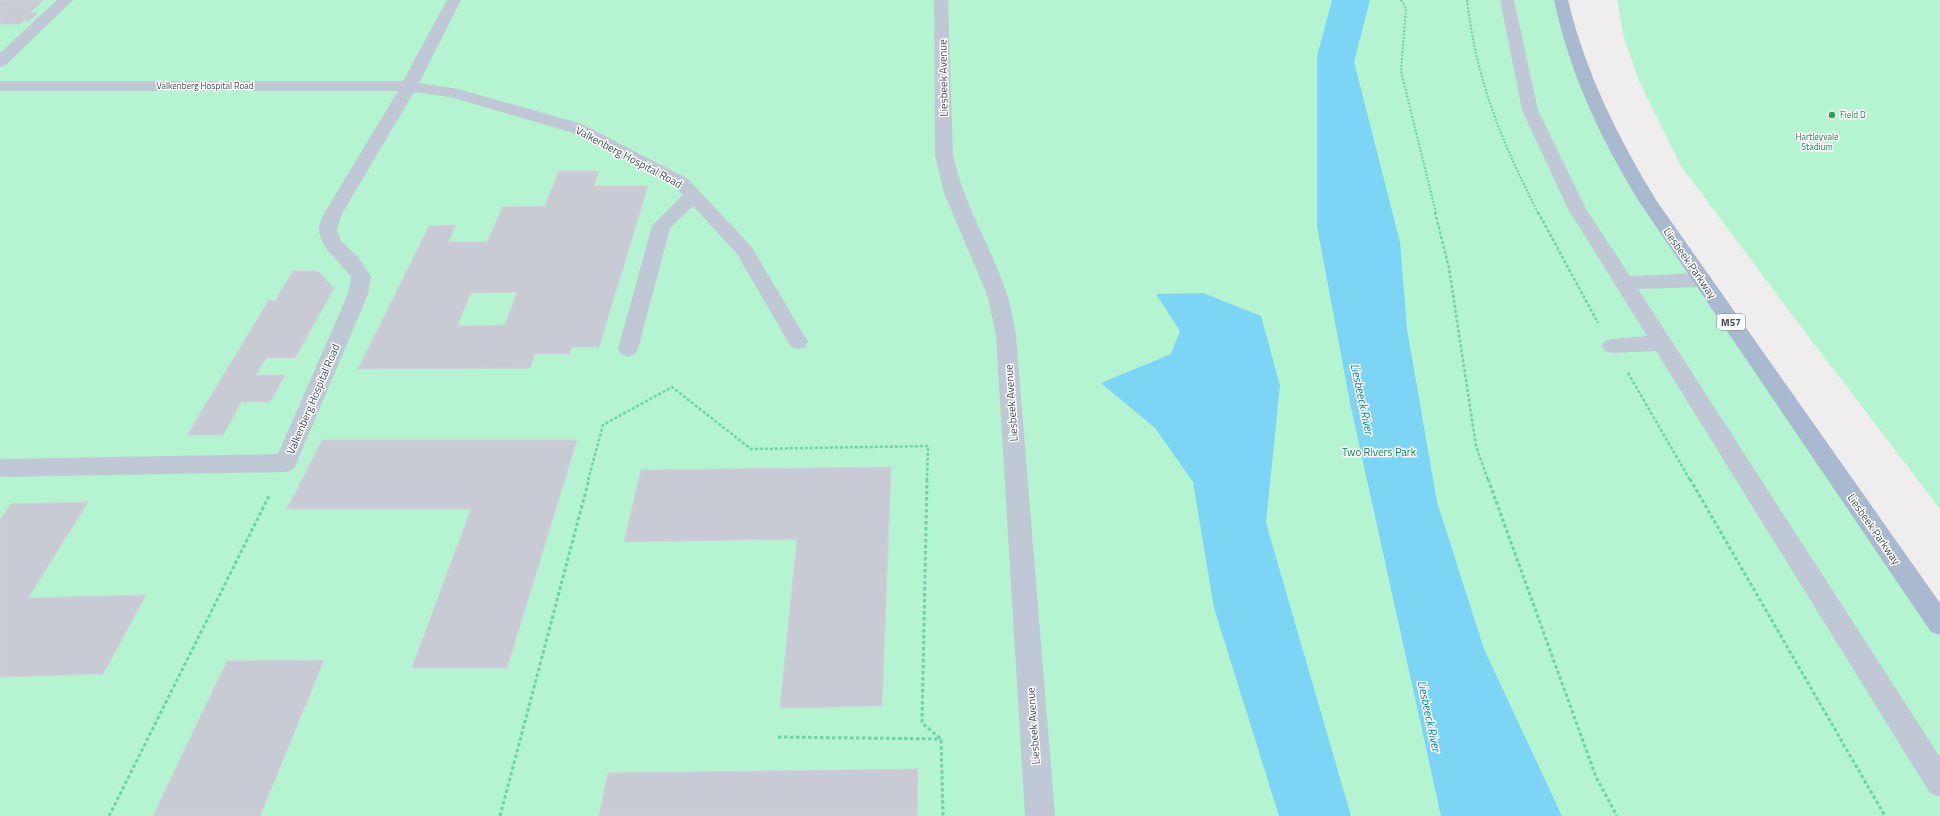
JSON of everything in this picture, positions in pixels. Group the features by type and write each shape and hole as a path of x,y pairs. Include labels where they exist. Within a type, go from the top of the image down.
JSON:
{"main road":[{"name":"Liesbeek Parkway","path":"1561,0 1572,45 1585,84 1606,129 1635,182 1940,624"}],"lane":[{"path":"0,62 66,0"},
{"name":"Valkenberg Hospital Road","path":"0,468 286,463 358,294 361,277 352,263 332,243 328,229 334,212 409,86 454,0"},
{"name":"Liesbeek Avenue","path":"941,0 944,154 947,177 954,199 998,297 1006,336 1040,816"},
{"path":"1507,0 1530,110 1577,209 1940,783"},
{"name":"Valkenberg Hospital Road","path":"0,86 409,86 452,92 576,128 682,183 744,250 798,342"},
{"path":"628,350 661,226 694,195"},
{"path":"1624,283 1702,280"},
{"path":"1612,346 1662,343"}],"path":[{"path":"1401,0 1406,8 1401,71 1449,268 1476,446 1596,778 1617,816"},
{"path":"1467,0 1468,26 1487,98 1521,181 1612,346 1885,816"},
{"path":"500,816 603,425 672,388 751,449 928,446 922,723 941,739 943,816"},
{"path":"109,816 286,463"},
{"path":"778,737 941,739"}],"green space":[{"name":"Two Rivers Park","path":"0,0 1561,0 1606,129 1940,624 1940,816 0,816"},
{"name":"Hartleyvale Stadium","path":"1617,0 1940,0 1940,509 1681,166 1639,81 1624,38"}],"water":[{"name":"Liesbeeck River","path":"1332,0 1370,0 1354,62 1400,242 1407,329 1437,502 1484,649 1562,816 1441,816 1350,403 1317,226 1317,57"},
{"path":"1203,293 1261,316 1280,385 1266,523 1351,816 1279,816 1214,608 1193,482 1155,428 1101,383 1171,354 1180,331 1156,294"}],"building":[{"path":"0,0 44,0 30,13 38,13 29,21 23,21 20,24 0,24"},
{"path":"559,171 599,171 594,186 648,186 599,347 572,347 570,354 535,354 530,368 358,369 429,226 456,225 448,242 487,242 503,207 545,206","holes":["517,292 505,325 457,326 471,293"]},
{"path":"293,271 318,271 334,288 295,358 266,358 256,375 285,375 270,402 241,402 223,435 187,435 269,300 275,301"},
{"path":"322,440 577,440 507,668 412,668 471,509 287,509"},
{"path":"891,467 882,706 780,708 797,539 624,542 641,470"},
{"path":"88,502 28,598 146,595 103,674 0,677 0,520 11,504"},
{"path":"324,660 260,816 153,816 227,661"},
{"path":"918,769 917,816 599,816 608,773"}],"place":[{"name":"Field D","path":"1832,115"}]}
